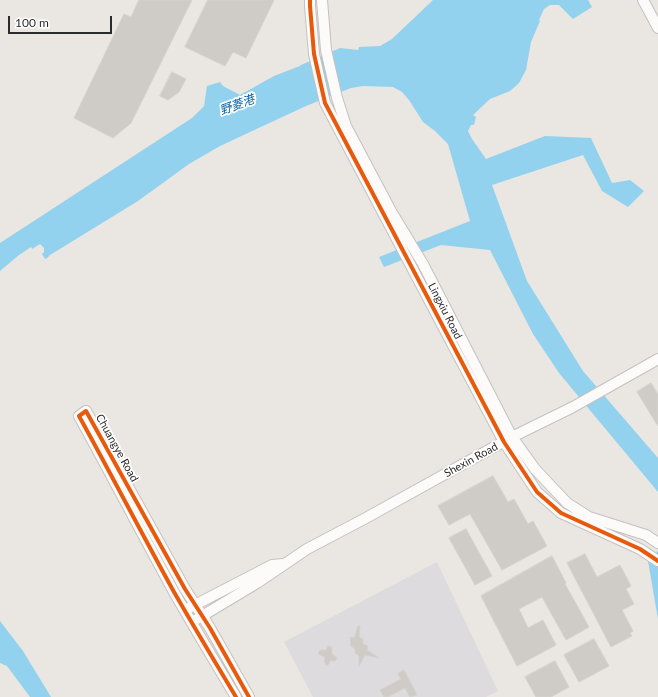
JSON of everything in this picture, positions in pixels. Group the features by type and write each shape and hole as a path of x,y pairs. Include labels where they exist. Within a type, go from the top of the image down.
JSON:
{"street":[{"name":"Lingxiu Road","path":"310,0 314,54 325,103 396,240 414,269 537,492 561,513 640,549 658,561"},
{"name":"Lingxiu Road","path":"322,0 326,50 337,98 346,126 391,212 423,264 508,439 567,503 589,517 646,535 658,543"},
{"path":"643,0 658,28"},
{"name":"Shexin Road","path":"191,622 222,602 257,583 307,549 371,516 508,439 573,407 658,359"},
{"name":"Chuangye Road","path":"236,697 191,622 79,416 86,412 159,543 249,697"},
{"name":"Shexin Road","path":"185,610 272,566 285,564"}],"shaded area":[{"path":"437,562 498,691 486,697 313,697 284,642"}],"water":[{"name":"野菱港","path":"433,0 588,0 592,7 573,19 559,5 550,5 544,9 531,42 526,70 519,83 510,91 490,99 473,115 476,117 474,125 471,125 468,131 486,159 545,136 591,138 612,183 630,180 644,191 628,207 602,191 583,155 492,185 527,281 583,371 658,458 658,492 559,373 533,334 490,250 441,245 384,267 379,257 470,221 448,144 423,122 402,92 393,87 363,86 351,88 306,106 220,146 189,164 138,201 47,258 45,259 42,254 44,252 44,248 40,244 32,249 31,247 19,255 0,271 0,243 192,118 204,106 207,86 220,82 223,86 240,95 274,76 340,48 358,50 359,47 380,46 392,39"},
{"path":"658,551 658,619 648,561"},
{"path":"0,621 23,651 51,697 30,697 7,666 0,663"}],"building":[{"path":"139,0 192,0 131,123 113,138 74,118 124,14 131,17"},
{"path":"208,0 274,0 246,58 233,52 225,66 185,47"},
{"path":"172,72 186,79 179,92 168,100 160,96"},
{"path":"651,383 658,394 658,426 637,392"},
{"path":"493,476 508,502 514,499 528,524 533,521 547,546 502,570 470,514 449,525 438,506"},
{"path":"466,529 492,576 475,585 449,538"},
{"path":"585,554 597,577 620,565 631,586 626,589 634,604 622,610 633,631 630,633 632,636 611,647 567,563"},
{"path":"552,556 566,583 565,584 589,627 566,640 542,597 519,609 528,628 543,620 556,645 517,666 481,596"},
{"path":"358,626 360,626 359,637 363,639 363,644 368,646 367,650 379,658 365,655 359,666 359,656 355,653 355,649 351,646 350,637 354,638"},
{"path":"594,639 609,666 579,682 564,655"},
{"path":"328,646 332,647 332,654 337,658 335,661 331,660 328,665 326,665 324,662 325,657 318,654 320,650 326,650"},
{"path":"555,661 569,687 551,697 536,697 525,677"},
{"path":"404,670 417,695 410,697 405,688 388,697 384,697 380,690 401,679 398,674"}],"cycle path":[{"path":"310,0 314,54 325,103 504,442 537,492 561,513 640,549 658,561"},
{"path":"236,697 174,592 79,416 86,411 185,589 210,628 249,697"}]}
